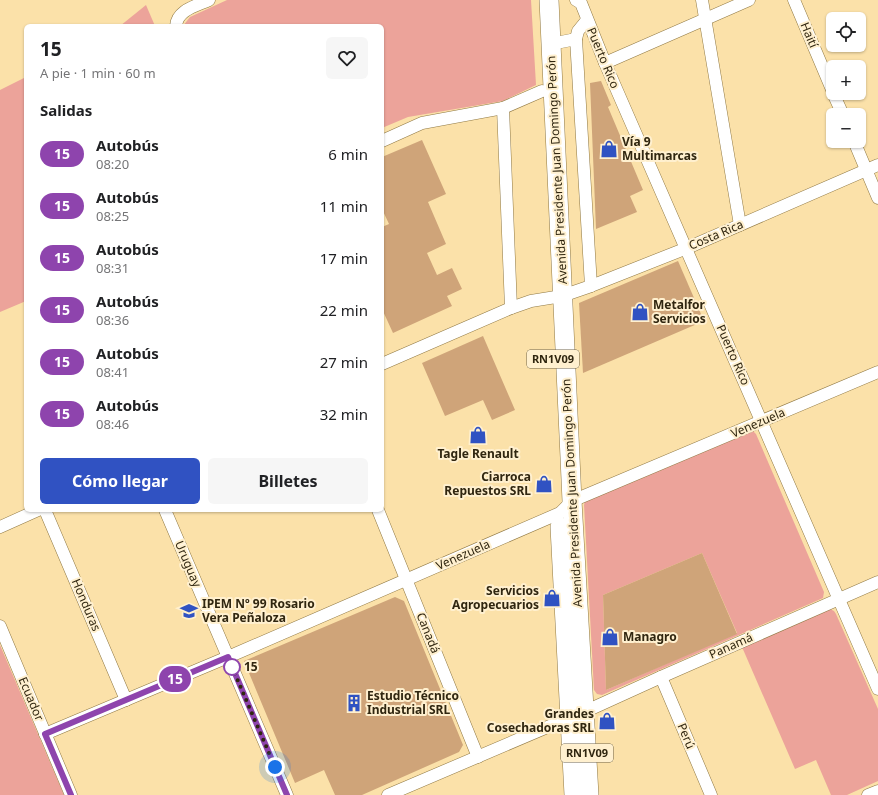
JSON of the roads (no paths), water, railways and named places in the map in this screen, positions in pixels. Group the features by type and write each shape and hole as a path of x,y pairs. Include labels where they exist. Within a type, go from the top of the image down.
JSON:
{"main road":[{"name":"Avenida Presidente Juan Domingo Perón","path":"537,0 557,297"},
{"name":"Avenida Presidente Juan Domingo Perón","path":"549,0 557,297 566,507 578,714 589,795"},
{"name":"Avenida Presidente Juan Domingo Perón","path":"574,795 578,714"}],"street":[{"path":"177,22 183,12 209,0"},
{"path":"702,0 740,225"},
{"path":"605,63 749,0"},
{"name":"Haití","path":"794,0 826,76"},
{"name":"Puerto Rico","path":"579,1 878,689"},
{"path":"587,20 578,31 576,39 591,286"},
{"path":"551,44 576,39"},
{"path":"384,140 422,123 503,108 542,91"},
{"path":"384,363 511,308 503,108"},
{"path":"857,148 878,198"},
{"name":"Costa Rica","path":"511,308 531,301 557,297 591,286 687,248 878,165"},
{"name":"Venezuela","path":"45,734 407,580 566,507 878,372"},
{"path":"0,527 34,512"},
{"name":"Honduras","path":"46,512 126,700"},
{"name":"Uruguay","path":"166,512 286,795"},
{"name":"Canadá","path":"379,512 478,757"},
{"name":"Panamá","path":"388,795 578,714 878,582"},
{"name":"Ecuador","path":"0,626 71,795"},
{"name":"Perú","path":"661,677 711,795"},
{"path":"868,795 878,791"}],"place":[{"name":"Vía 9 Multimarcas","path":"609,149"},
{"name":"Metalfor Servicios","path":"640,312"},
{"name":"Tagle Renault","path":"478,435"},
{"name":"Ciarroca Repuestos SRL","path":"544,484"},
{"name":"Servicios Agropecuarios","path":"552,598"},
{"name":"IPEM Nº 99 Rosario Vera Peñaloza","path":"189,611"},
{"name":"Managro","path":"610,637"},
{"name":"15","path":"232,667"},
{"name":"Estudio Técnico Industrial SRL","path":"354,703"},
{"name":"Grandes Cosechadoras SRL","path":"607,721"}]}
